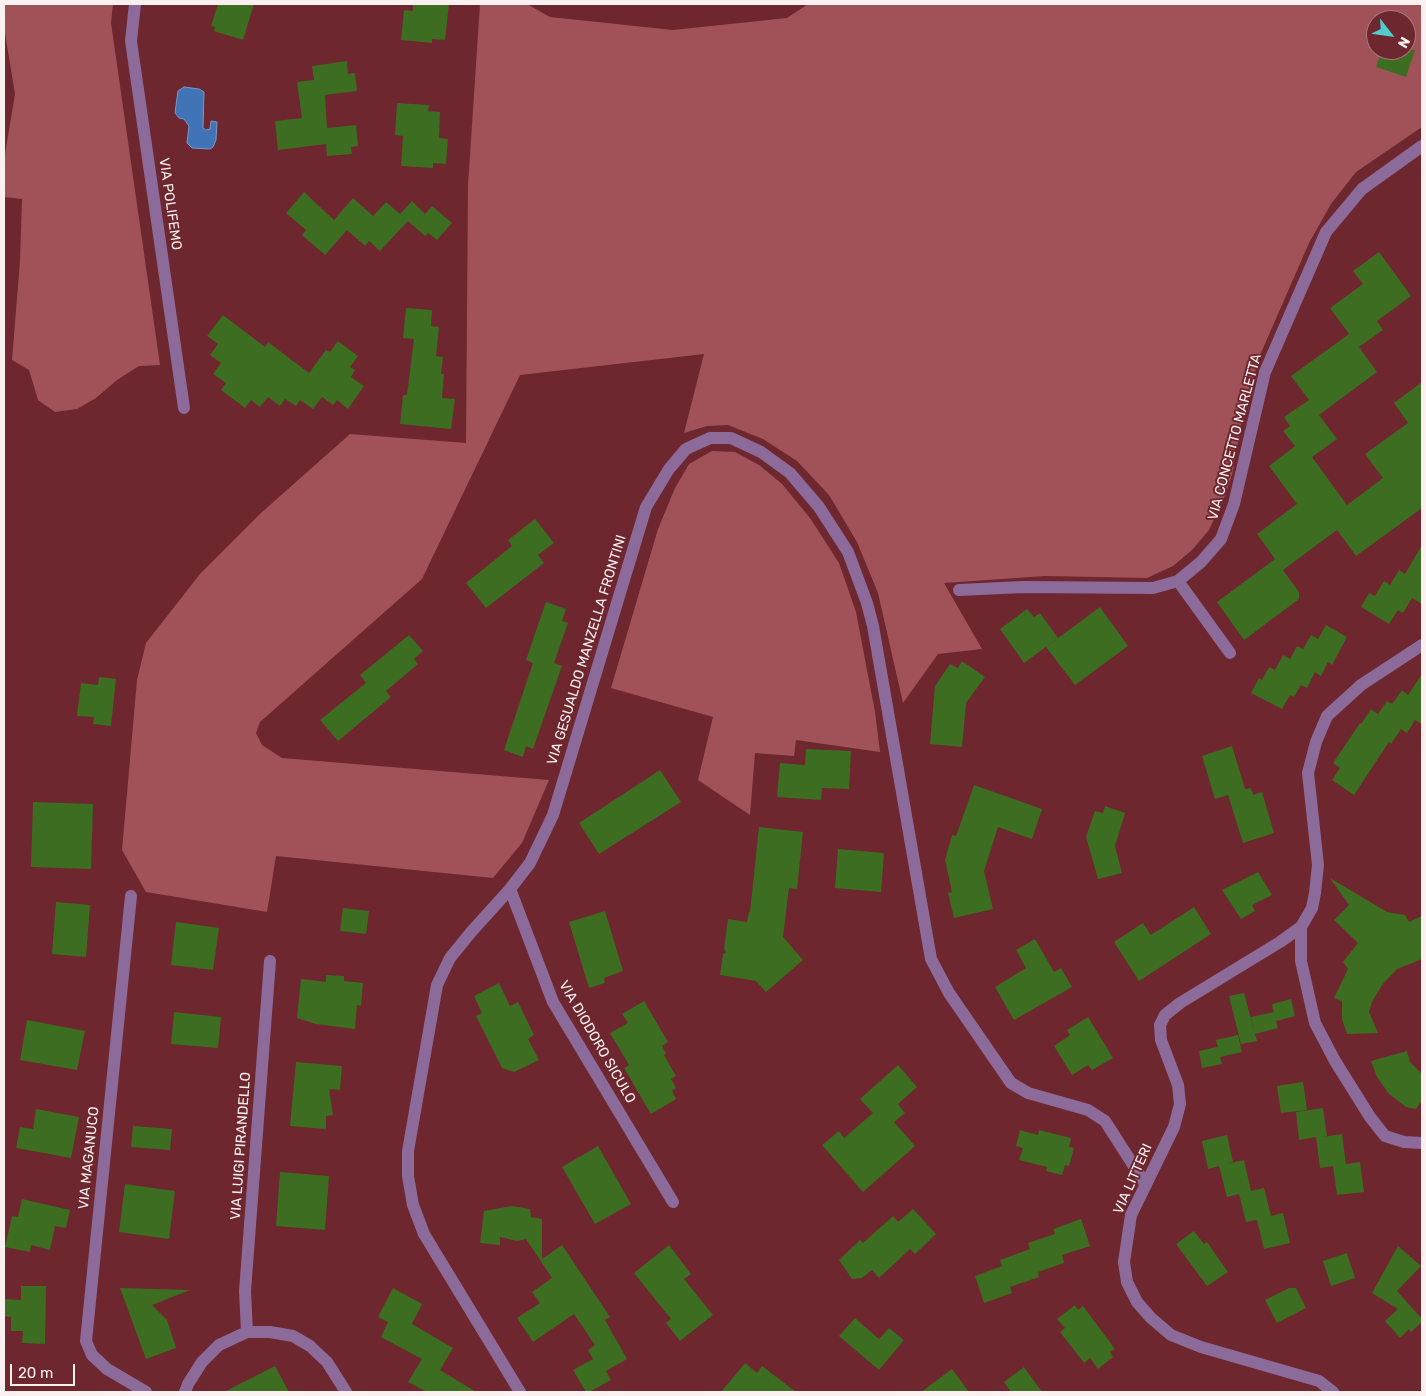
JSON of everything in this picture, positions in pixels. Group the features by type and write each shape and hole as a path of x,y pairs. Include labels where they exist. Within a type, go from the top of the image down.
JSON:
{"street":[{"name":"VIA POLIFEMO","path":"135,4 131,41 184,408"},
{"name":"VIA CONCETTO MARLETTA","path":"959,590 1023,586 1153,588 1178,581 1201,562 1221,539 1234,504 1265,372 1326,232 1362,189 1422,146"},
{"name":"VIA GESUALDO MANZELLA FRONTINI","path":"520,1392 424,1234 413,1205 408,1176 408,1151 438,985 450,958 510,889 530,862 553,815 646,507 669,469 686,449 710,438 731,438 761,452 790,473 820,507 848,552 867,603 873,626 931,959 949,993 1011,1084 1028,1093 1088,1110 1105,1121 1146,1184"},
{"path":"1178,581 1230,653"},
{"path":"1422,645 1361,685 1328,716 1316,742 1308,773 1318,865 1312,908 1301,927 1302,961 1314,1023 1335,1061 1370,1117 1385,1136 1404,1142 1422,1144"},
{"name":"VIA DIODORO SICULO","path":"510,889 553,1002 673,1202"},
{"name":"VIA MAGANUCO","path":"131,896 86,1341 92,1355 107,1369 146,1392"},
{"name":"VIA LITTERI","path":"1301,927 1280,942 1180,1003 1165,1016 1160,1025 1161,1040 1178,1085 1180,1104 1174,1127 1131,1215 1124,1262 1127,1282 1136,1302 1151,1318 1172,1335 1201,1348 1319,1381 1332,1392"},
{"name":"VIA LUIGI PIRANDELLO","path":"247,1332 245,1291 270,961"},
{"path":"185,1392 202,1362 219,1345 247,1332 270,1332 293,1336 310,1346 326,1362 346,1392"}],"shaded area":[{"path":"4,4 113,4 111,23 160,365 139,366 117,380 96,398 77,409 55,412 38,400 29,370 12,360 20,261 22,199 4,197 4,160 15,94 4,27"},
{"path":"480,4 527,4 550,17 673,30 787,18 808,4 1422,4 1422,127 1356,172 1331,204 1309,243 1261,353 1245,403 1232,475 1224,498 1209,530 1192,550 1173,566 1147,578 1045,576 944,583 982,649 938,654 903,703 878,593 857,542 829,495 797,461 763,439 728,425 707,426 684,433 704,354 520,375 422,579 260,722 256,733 262,745 282,758 549,780 522,843 493,878 276,856 267,912 146,892 122,850 137,680 146,643 200,574 261,513 350,434 466,443 468,185"},
{"path":"712,451 735,452 759,465 782,484 810,518 839,563 856,612 875,712 880,752 796,740 794,756 755,753 750,815 698,780 713,717 611,688 658,529 675,488 689,464"}],"water":[{"path":"184,87 199,89 204,92 203,128 206,130 210,129 211,121 217,122 216,140 210,149 192,148 187,143 189,126 184,119 179,118 175,113 178,91"}],"building":[{"path":"218,4 254,4 243,40 214,31 215,27 211,26"},
{"path":"413,4 449,4 445,40 432,39 432,43 401,40 404,10 413,11"},
{"path":"1378,60 1412,60 1406,77 1376,67"},
{"path":"347,61 348,74 355,73 357,91 325,95 327,128 356,125 358,146 351,147 352,154 327,156 326,144 278,150 275,121 302,118 297,82 314,80 312,66"},
{"path":"397,103 429,105 428,111 440,112 439,138 448,139 446,164 433,163 433,168 401,166 403,136 395,135"},
{"path":"304,192 334,220 353,198 373,216 386,202 408,221 380,251 369,241 365,246 347,230 325,255 302,235 306,230 286,213"},
{"path":"412,201 425,214 432,206 452,223 437,240 428,233 425,236 400,214"},
{"path":"1379,252 1411,296 1377,321 1383,330 1359,347 1377,372 1319,415 1337,439 1312,457 1347,505 1383,478 1365,454 1408,423 1394,403 1422,382 1422,508 1356,556 1337,530 1283,570 1299,592 1299,599 1244,640 1217,602 1275,559 1257,534 1297,504 1269,466 1295,446 1283,431 1290,426 1284,417 1309,400 1291,376 1349,334 1330,308 1363,284 1353,271"},
{"path":"406,308 432,310 431,326 439,327 436,356 443,357 441,374 444,374 442,398 455,399 451,429 400,424 403,395 407,395 414,339 403,338"},
{"path":"223,315 265,347 268,342 309,373 326,350 330,352 338,341 358,356 350,367 355,370 351,377 364,386 348,409 337,400 333,405 322,397 313,409 300,400 296,406 285,399 280,406 268,397 260,407 251,400 245,408 221,390 226,383 213,374 221,363 210,355 218,344 207,336"},
{"path":"535,519 554,543 538,555 544,563 486,608 466,583 512,546 508,540"},
{"path":"1422,545 1422,604 1412,598 1403,613 1398,610 1389,624 1361,607 1369,593 1375,596 1384,581 1390,585 1399,570 1405,574"},
{"path":"546,602 566,609 562,621 568,623 554,663 562,666 533,749 526,746 523,757 504,750 533,663 526,660"},
{"path":"1100,607 1128,646 1075,685 1046,647"},
{"path":"1027,609 1034,617 1040,613 1058,638 1024,663 1000,629"},
{"path":"1326,625 1347,637 1332,665 1328,662 1321,676 1315,672 1307,688 1301,685 1294,697 1290,695 1282,709 1251,693 1259,678 1262,680 1269,667 1275,670 1283,655 1290,659 1297,646 1303,649 1311,635 1318,639"},
{"path":"409,635 423,651 414,659 418,664 386,691 391,697 338,741 320,720 366,683 360,675"},
{"path":"962,661 985,677 966,703 962,747 930,744 935,686 950,664 958,668"},
{"path":"1422,674 1422,724 1415,720 1407,733 1401,729 1391,744 1389,742 1354,795 1332,780 1340,768 1333,763 1371,709 1378,714 1387,701 1392,704 1402,690 1408,695"},
{"path":"99,677 116,679 111,726 93,724 94,717 77,716 81,683 98,685"},
{"path":"1232,746 1245,789 1251,788 1253,795 1262,792 1274,833 1243,843 1228,795 1215,799 1202,756"},
{"path":"806,749 851,751 849,789 822,788 821,800 777,797 780,763 805,765"},
{"path":"660,770 681,802 599,854 579,823"},
{"path":"974,785 1042,809 1032,839 998,827 984,871 993,909 954,918 948,893 952,892 945,860 952,835 956,836"},
{"path":"33,802 93,804 91,869 31,867"},
{"path":"1105,806 1125,813 1115,846 1122,873 1098,879 1086,837 1095,811 1103,813"},
{"path":"759,827 803,832 797,889 789,888 783,937 803,960 766,992 756,981 720,975 723,954 726,953 724,949 728,919 747,922 750,912"},
{"path":"838,849 884,853 881,892 835,888"},
{"path":"1258,872 1272,895 1252,905 1255,911 1241,919 1222,890"},
{"path":"1330,878 1387,912 1405,915 1409,922 1422,916 1422,959 1397,969 1382,985 1372,1002 1369,1012 1378,1033 1347,1034 1342,1019 1342,1001 1334,998 1348,969 1343,962 1358,943 1334,920 1349,905"},
{"path":"56,902 90,905 86,957 52,954"},
{"path":"1194,907 1211,934 1139,981 1114,942 1143,923 1151,935"},
{"path":"343,908 369,911 366,934 340,931"},
{"path":"605,911 623,971 604,978 605,983 589,988 569,922"},
{"path":"176,922 219,928 213,970 171,965"},
{"path":"1035,939 1054,972 1061,968 1072,987 1014,1020 995,987 1026,968 1016,950"},
{"path":"326,975 344,976 344,981 363,983 361,1006 357,1005 355,1029 316,1024 297,1018 301,979 326,982"},
{"path":"499,983 510,1006 518,1002 534,1035 528,1039 539,1060 514,1072 502,1068 476,1016 482,1013 474,996"},
{"path":"1244,993 1257,1041 1241,1044 1229,996"},
{"path":"1291,999 1295,1016 1276,1021 1278,1028 1255,1034 1251,1017 1273,1012 1272,1004"},
{"path":"644,1001 668,1042 662,1046 666,1053 664,1055 676,1076 671,1079 676,1088 672,1091 676,1099 651,1114 624,1068 629,1065 610,1033 628,1023 622,1014"},
{"path":"174,1012 221,1017 218,1048 171,1044"},
{"path":"1088,1017 1113,1058 1092,1070 1088,1065 1072,1075 1054,1046 1070,1035 1067,1030"},
{"path":"27,1020 85,1031 77,1070 20,1060"},
{"path":"1238,1035 1242,1052 1220,1057 1222,1064 1202,1068 1199,1051 1218,1048 1216,1040"},
{"path":"1407,1051 1410,1062 1422,1074 1422,1100 1416,1109 1406,1107 1389,1094 1377,1077 1371,1061"},
{"path":"296,1062 342,1066 340,1090 329,1089 333,1115 326,1116 326,1129 290,1126"},
{"path":"898,1065 917,1087 898,1104 905,1113 894,1122 915,1146 863,1192 822,1145 839,1131 844,1138 873,1113 860,1099"},
{"path":"1303,1082 1307,1110 1281,1113 1277,1086"},
{"path":"1323,1108 1327,1136 1322,1137 1342,1134 1346,1164 1360,1162 1364,1192 1337,1195 1333,1166 1320,1168 1316,1137 1299,1140 1296,1112"},
{"path":"36,1109 79,1117 71,1158 16,1148 20,1127 33,1129"},
{"path":"133,1126 172,1129 170,1150 131,1147"},
{"path":"1020,1130 1038,1135 1039,1130 1071,1138 1069,1147 1074,1148 1069,1166 1065,1165 1062,1175 1046,1171 1047,1167 1019,1160 1023,1148 1016,1146"},
{"path":"1227,1135 1233,1162 1227,1164 1244,1160 1251,1191 1264,1188 1271,1216 1283,1213 1290,1243 1264,1249 1257,1220 1246,1222 1239,1194 1227,1197 1219,1166 1208,1169 1202,1141"},
{"path":"598,1146 631,1204 595,1224 562,1167"},
{"path":"280,1172 329,1176 325,1230 276,1226"},
{"path":"125,1184 175,1191 169,1239 119,1232"},
{"path":"22,1199 70,1210 66,1228 55,1226 50,1250 31,1245 30,1252 5,1247 12,1216 18,1217"},
{"path":"512,1206 530,1209 531,1217 542,1219 542,1259 562,1245 610,1317 605,1320 627,1359 606,1371 611,1380 589,1392 586,1392 573,1370 593,1359 588,1350 595,1345 574,1314 533,1342 517,1318 540,1303 532,1292 552,1278 526,1239 517,1241 500,1237 500,1245 480,1243 484,1211"},
{"path":"913,1209 936,1234 915,1254 910,1249 879,1278 872,1270 862,1278 852,1279 839,1260 860,1240 863,1243 893,1216 898,1222"},
{"path":"1081,1219 1090,1246 1062,1255 1064,1263 1038,1272 1039,1277 1010,1287 1012,1293 984,1303 975,1276 1002,1266 1000,1260 1030,1249 1028,1243 1055,1234 1053,1229"},
{"path":"1194,1231 1204,1244 1207,1242 1228,1272 1207,1286 1176,1244"},
{"path":"669,1245 691,1274 684,1279 713,1315 680,1341 666,1323 671,1319 634,1273"},
{"path":"1398,1246 1421,1266 1397,1291 1422,1319 1422,1322 1411,1332 1409,1329 1400,1338 1385,1321 1398,1309 1372,1293"},
{"path":"1347,1253 1355,1278 1331,1286 1323,1261"},
{"path":"21,1286 46,1286 45,1344 22,1343 23,1331 11,1331 11,1317 4,1316 4,1299 21,1300"},
{"path":"120,1288 190,1290 152,1305 167,1320 176,1348 146,1359"},
{"path":"393,1288 422,1304 412,1324 453,1348 440,1370 476,1392 427,1392 408,1382 422,1359 381,1337 388,1322 378,1317"},
{"path":"1289,1288 1296,1288 1306,1308 1277,1323 1265,1300"},
{"path":"1075,1305 1078,1310 1083,1306 1115,1349 1110,1352 1113,1357 1098,1369 1090,1358 1084,1363 1060,1332 1065,1328 1057,1319"},
{"path":"855,1318 879,1339 889,1328 904,1340 879,1370 839,1336"},
{"path":"745,1363 757,1373 762,1366 796,1392 721,1392"},
{"path":"275,1366 289,1392 224,1392"},
{"path":"1024,1367 1042,1392 1011,1392 1004,1382"},
{"path":"952,1369 969,1392 921,1392"}]}
